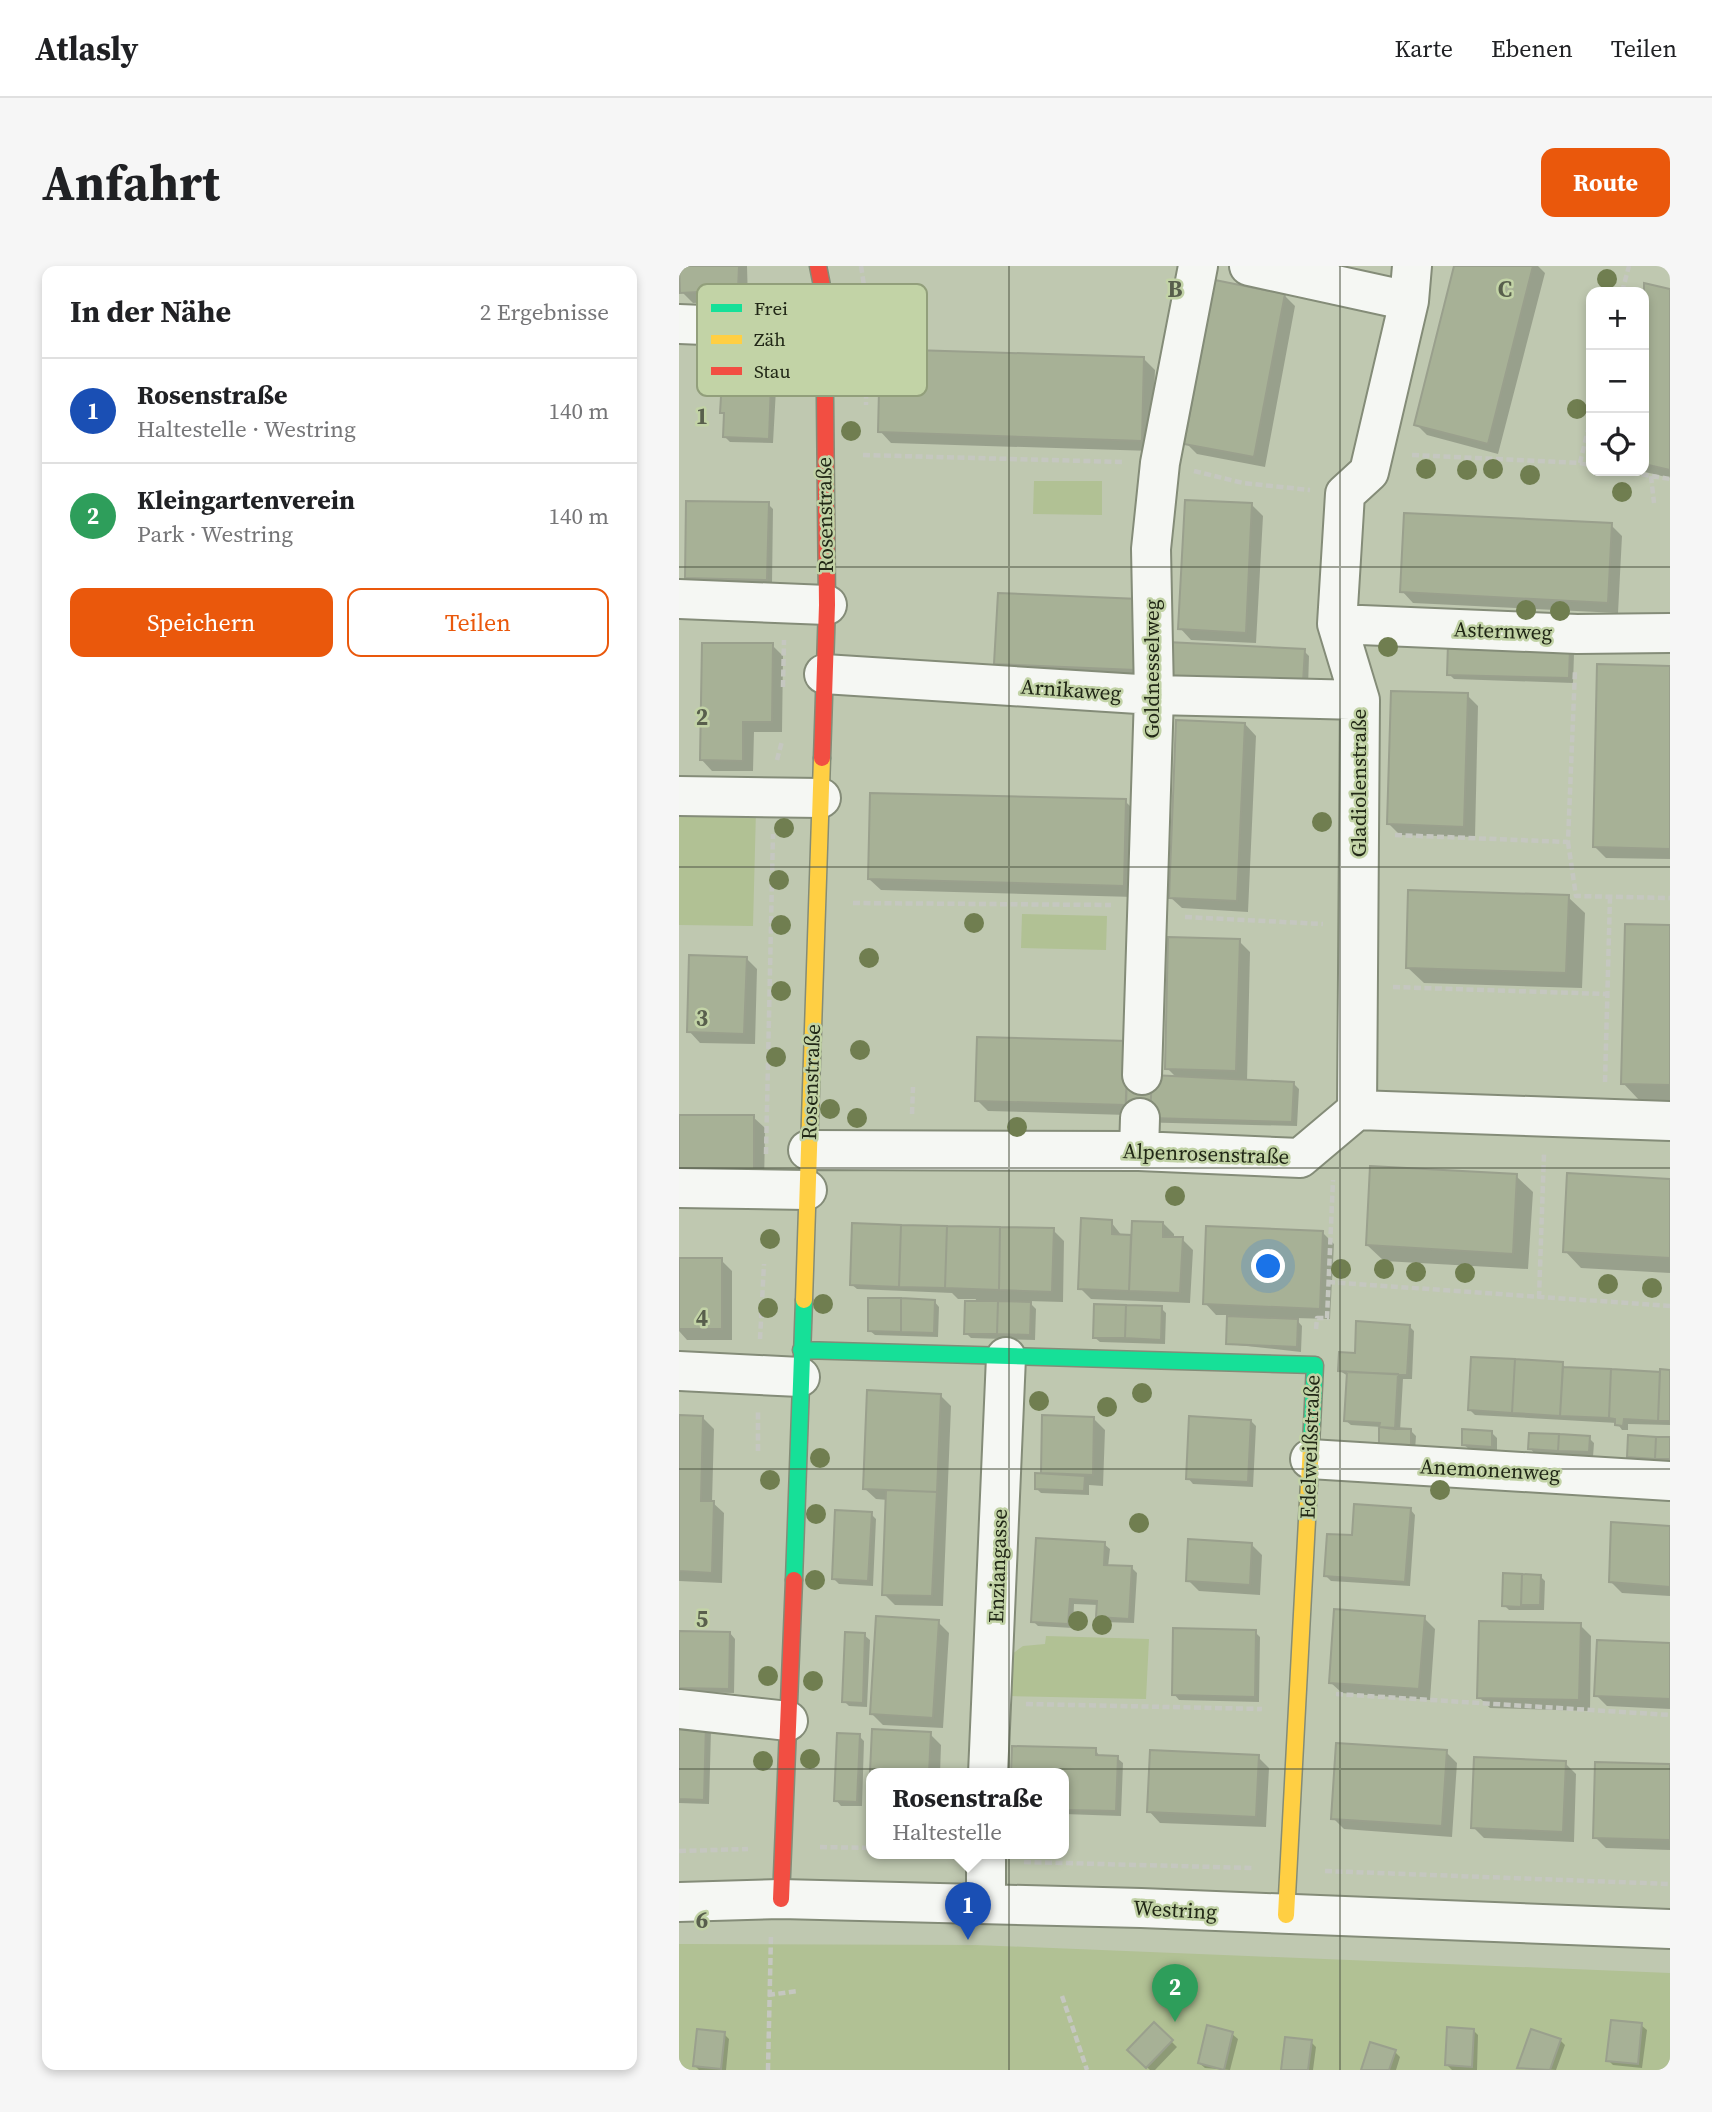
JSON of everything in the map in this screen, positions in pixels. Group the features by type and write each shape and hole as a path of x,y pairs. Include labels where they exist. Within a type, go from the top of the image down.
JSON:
{"street":[{"name":"Rosenstraße","path":"818,266 822,284"},
{"name":"Goldnesselweg","path":"1142,1075 1154,695 1151,549 1160,463 1198,266"},
{"path":"1249,266 1411,284 1371,453 1369,472 1345,494"},
{"path":"679,324 697,325"},
{"name":"Rosenstraße","path":"781,1899 785,1850 827,605 823,396"},
{"name":"Gladiolenstraße","path":"1345,494 1337,624 1360,700 1359,986 1346,1118"},
{"path":"679,599 785,601 827,605"},
{"name":"Asternweg","path":"1337,624 1577,634 1670,633"},
{"name":"Arnikaweg","path":"824,674 1154,695 1360,700"},
{"path":"679,796 821,798"},
{"path":"1346,1118 1545,1117 1670,1121"},
{"name":"Alpenrosenstraße","path":"808,1150 1139,1134 1300,1158 1346,1118"},
{"path":"679,1188 807,1190"},
{"name":"Edelweißstraße","path":"800,1363 1006,1357 1315,1365 1286,1915"},
{"name":"Enziangasse","path":"988,1768 1006,1357"},
{"path":"679,1371 758,1373 800,1363"},
{"name":"Anemonenweg","path":"1310,1459 1670,1481"},
{"path":"679,1709 788,1721"},
{"path":"986,1859 986,1904"},
{"name":"Westring","path":"679,1902 781,1899 986,1904 1670,1929"}],"path":[{"path":"1623,287 1629,266"},
{"path":"1580,463 1586,438"},
{"path":"823,453 1160,463 1243,483 1345,494"},
{"path":"1371,453 1586,464"},
{"path":"1654,503 1651,476 1670,479"},
{"path":"783,692 785,601"},
{"path":"1577,634 1568,842 1576,896 1670,898"},
{"path":"765,1191 773,798 771,775 782,744 783,731"},
{"path":"1359,833 1568,842"},
{"path":"1605,1119 1610,897"},
{"path":"817,902 1148,910 1359,926"},
{"path":"1359,986 1606,994"},
{"path":"1539,1298 1545,1117"},
{"path":"1315,1365 1317,1318 1327,1318 1328,1282 1346,1118"},
{"path":"758,1455 758,1373 764,1262"},
{"path":"1328,1282 1670,1306"},
{"path":"1299,1692 1670,1715"},
{"path":"989,1703 1298,1710"},
{"path":"749,1850 750,1836"},
{"path":"679,1851 730,1849"},
{"path":"768,2070 772,1922 781,1899"},
{"path":"768,1995 798,1991"},
{"path":"1062,1996 1087,2070"}],"green space":[{"path":"1034,481 1102,481 1102,515 1033,514"},
{"path":"756,810 753,926 679,925 679,813"},
{"path":"1022,914 1107,916 1106,950 1021,948"},
{"path":"1046,1636 1149,1639 1146,1699 1009,1696 1012,1654 1023,1646 1045,1644"},
{"path":"679,1944 976,1945 1670,1973 1670,2070 679,2070"}],"building":[{"path":"679,266 739,266 738,284 697,284 697,292 680,293"},
{"path":"1454,266 1533,266 1488,444 1414,425"},
{"path":"1215,280 1285,294 1254,457 1184,444"},
{"path":"1644,283 1670,289 1670,470 1649,465 1649,287 1644,287"},
{"path":"927,350 1144,357 1142,441 878,432 879,396 927,396"},
{"path":"721,396 771,396 769,439 723,437 724,413 720,413"},
{"path":"1185,500 1252,503 1246,633 1178,629"},
{"path":"686,501 769,502 767,580 685,578"},
{"path":"1404,513 1612,523 1608,603 1400,592"},
{"path":"998,593 1139,599 1136,670 994,664"},
{"path":"1167,642 1305,649 1303,683 1165,676"},
{"path":"702,643 773,643 772,722 743,722 743,761 700,760"},
{"path":"1448,643 1570,647 1569,678 1447,675"},
{"path":"1597,664 1670,666 1670,849 1593,847"},
{"path":"1391,691 1468,693 1464,827 1387,824"},
{"path":"1176,720 1245,723 1237,901 1169,898"},
{"path":"870,793 1126,799 1124,886 868,879"},
{"path":"1408,890 1569,895 1566,973 1406,968"},
{"path":"1625,924 1670,925 1670,1085 1621,1084"},
{"path":"1168,937 1240,939 1236,1071 1165,1069"},
{"path":"689,955 747,957 744,1034 687,1032"},
{"path":"977,1037 1128,1041 1126,1105 975,1101"},
{"path":"1127,1074 1152,1075 1150,1118 1125,1118"},
{"path":"1152,1075 1294,1082 1292,1122 1150,1118"},
{"path":"679,1115 754,1115 754,1177 679,1177"},
{"path":"1370,1166 1517,1174 1513,1254 1366,1245"},
{"path":"1567,1173 1670,1179 1670,1258 1563,1252"},
{"path":"1081,1218 1112,1220 1112,1234 1131,1235 1129,1291 1078,1289"},
{"path":"1132,1221 1163,1222 1163,1237 1183,1237 1180,1293 1129,1291"},
{"path":"852,1223 901,1225 899,1287 850,1285"},
{"path":"901,1225 947,1226 945,1288 899,1287"},
{"path":"947,1226 1000,1227 999,1290 945,1288"},
{"path":"1206,1226 1323,1231 1320,1309 1203,1304"},
{"path":"1000,1227 1054,1228 1052,1292 999,1290"},
{"path":"679,1258 722,1258 722,1329 679,1329"},
{"path":"868,1298 901,1298 901,1332 868,1331"},
{"path":"901,1298 935,1300 934,1333 901,1332"},
{"path":"965,1301 998,1301 997,1334 964,1334"},
{"path":"998,1301 1031,1302 1030,1335 997,1334"},
{"path":"1094,1304 1126,1305 1125,1338 1093,1338"},
{"path":"1126,1305 1162,1306 1161,1340 1125,1338"},
{"path":"1227,1316 1298,1319 1297,1347 1226,1344"},
{"path":"1356,1321 1410,1325 1407,1375 1338,1371 1339,1352 1355,1353"},
{"path":"1471,1357 1515,1359 1512,1413 1468,1410"},
{"path":"1515,1359 1563,1362 1560,1416 1512,1413"},
{"path":"1563,1367 1611,1369 1609,1418 1560,1416"},
{"path":"1611,1369 1660,1372 1658,1421 1624,1419 1623,1426 1615,1425 1615,1419 1609,1418"},
{"path":"1660,1369 1670,1370 1670,1421 1658,1421"},
{"path":"1347,1372 1398,1374 1395,1429 1379,1427 1380,1423 1344,1421"},
{"path":"867,1390 941,1394 937,1492 863,1489"},
{"path":"679,1415 703,1416 701,1501 714,1501 712,1573 679,1571"},
{"path":"1042,1415 1094,1417 1093,1475 1041,1473"},
{"path":"1189,1416 1251,1420 1248,1482 1186,1479"},
{"path":"1379,1427 1411,1429 1411,1445 1379,1444"},
{"path":"1462,1429 1492,1431 1492,1447 1462,1445"},
{"path":"1529,1433 1559,1434 1558,1451 1528,1449"},
{"path":"1559,1434 1590,1436 1589,1452 1558,1451"},
{"path":"1628,1435 1656,1437 1655,1459 1627,1457"},
{"path":"1656,1437 1670,1437 1670,1459 1655,1459"},
{"path":"1035,1473 1085,1476 1084,1491 1035,1489"},
{"path":"886,1490 937,1492 932,1596 882,1595"},
{"path":"1354,1504 1411,1508 1405,1582 1324,1576 1327,1534 1352,1535"},
{"path":"835,1510 872,1512 868,1581 832,1579"},
{"path":"1611,1522 1670,1526 1670,1587 1609,1582"},
{"path":"1036,1538 1105,1542 1104,1565 1132,1566 1129,1619 1096,1617 1097,1601 1070,1599 1068,1624 1031,1622"},
{"path":"1188,1539 1252,1543 1250,1585 1186,1581"},
{"path":"1503,1573 1522,1574 1521,1607 1502,1606"},
{"path":"1522,1574 1541,1575 1540,1605 1521,1605"},
{"path":"1334,1609 1425,1616 1419,1689 1329,1683"},
{"path":"876,1616 939,1620 933,1718 870,1714"},
{"path":"1479,1621 1581,1623 1579,1700 1477,1698"},
{"path":"1173,1628 1256,1630 1255,1697 1172,1695"},
{"path":"679,1631 730,1632 729,1689 679,1688"},
{"path":"845,1632 865,1633 863,1703 842,1702"},
{"path":"1597,1640 1670,1643 1670,1699 1594,1696"},
{"path":"679,1722 706,1723 704,1800 679,1799"},
{"path":"872,1729 931,1732 929,1768 870,1768"},
{"path":"837,1733 860,1734 857,1802 834,1801"},
{"path":"1336,1743 1447,1750 1442,1826 1331,1819"},
{"path":"1012,1746 1096,1748 1096,1755 1118,1756 1116,1811 1069,1810 1069,1768 1011,1768"},
{"path":"1150,1750 1259,1755 1256,1817 1147,1812"},
{"path":"1474,1757 1566,1761 1563,1832 1471,1828"},
{"path":"1595,1762 1670,1764 1670,1840 1593,1838"},
{"path":"1611,2020 1642,2023 1638,2064 1606,2061"},
{"path":"1154,2022 1173,2040 1146,2068 1127,2050"},
{"path":"1207,2025 1233,2032 1224,2070 1198,2063"},
{"path":"1447,2027 1474,2029 1472,2067 1445,2065"},
{"path":"697,2029 725,2032 721,2069 693,2066"},
{"path":"1531,2029 1561,2039 1550,2070 1517,2068"},
{"path":"1285,2037 1312,2040 1308,2070 1281,2070"},
{"path":"1370,2042 1396,2050 1389,2070 1361,2070"}],"traffic: fast":[{"path":"794,1580 804,1300"},
{"path":"801,1350 1315,1365 1311,1445"}],"traffic: slow":[{"path":"804,1300 822,758"},
{"path":"1286,1915 1311,1445"}],"traffic: jam":[{"path":"818,266 822,284"},
{"path":"822,758 827,605 825,396"},
{"path":"781,1899 794,1580"}],"place":[{"name":"Rosenstraße","path":"968,1940"},
{"name":"Kleingartenverein","path":"1175,2022"}]}
